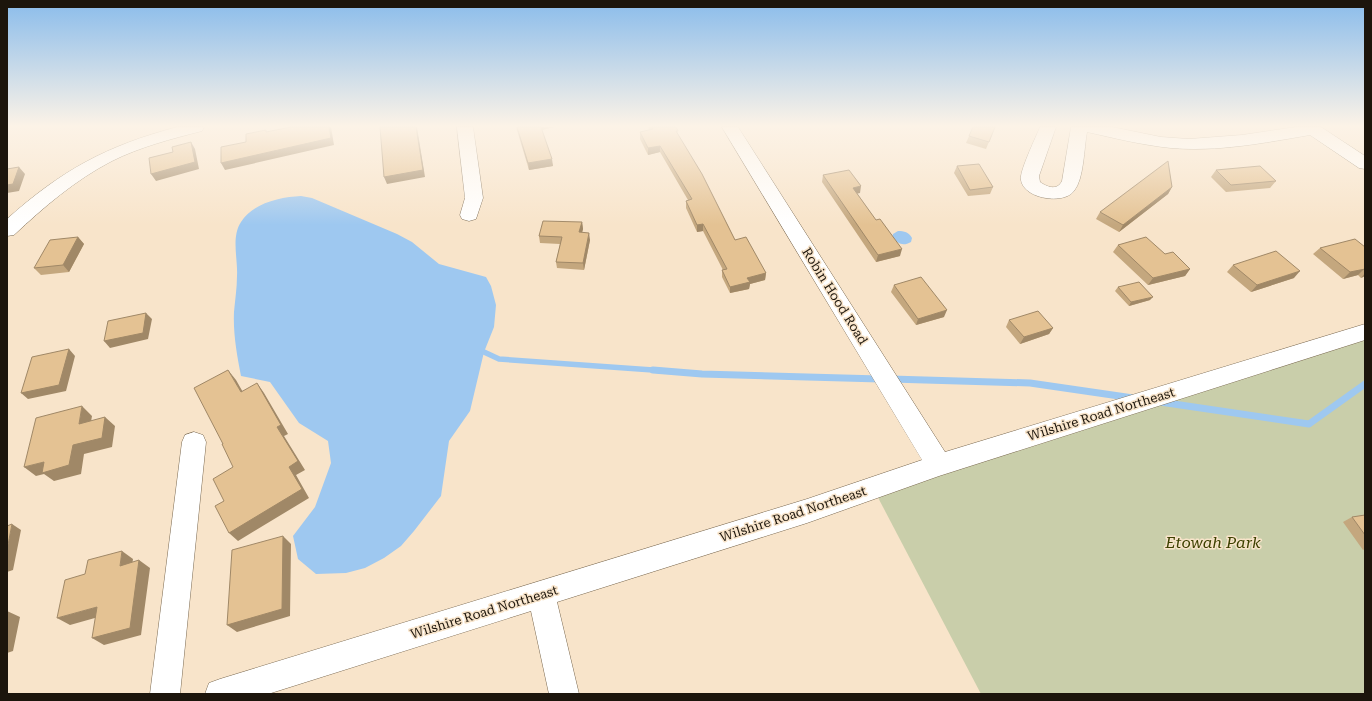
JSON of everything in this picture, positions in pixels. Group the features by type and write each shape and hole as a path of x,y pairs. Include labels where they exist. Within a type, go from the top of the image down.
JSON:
{"street":[{"path":"7,230 62,184 101,160"},
{"path":"469,160 474,198 469,215"},
{"name":"Robin Hood Road","path":"750,160 940,465"},
{"path":"1036,160 1030,176 1031,185 1038,190 1051,194 1060,193 1067,189 1074,160"},
{"name":"Wilshire Road Northeast","path":"220,694 807,511 940,465 1365,332"},
{"path":"164,694 194,442"},
{"path":"541,594 564,694"}],"green space":[{"name":"Etowah Park","path":"1365,334 1365,694 981,694 873,488"}],"water":[{"path":"301,196 312,198 397,234 412,242 439,264 486,277 491,286 496,305 494,327 484,352 470,411 449,441 441,496 401,546 384,558 365,568 346,573 316,574 298,559 293,536 315,507 331,463 328,441 299,423 270,382 241,376 234,328 237,280 236,234 241,222 252,210 268,202"},
{"path":"898,231 908,233 912,238 911,242 900,244 896,241 892,237 893,234"}],"building":[{"path":"149,160 195,160 195,162 151,174"},
{"path":"221,160 235,160 221,163"},
{"path":"383,160 421,160 423,170 384,177"},
{"path":"527,160 548,160 528,163"},
{"path":"668,160 693,160 735,240 746,237 766,273 747,278 750,282 730,287 722,270 727,269 703,224 697,225 686,201 692,199"},
{"path":"1168,161 1172,187 1123,225 1100,212"},
{"path":"979,164 993,187 970,190 957,166"},
{"path":"1260,166 1276,181 1231,185 1216,170"},
{"path":"19,167 13,184 7,185 7,169"},
{"path":"849,170 861,186 853,188 876,220 880,219 902,249 878,255 823,175"},
{"path":"543,221 582,222 579,232 589,233 583,263 556,262 562,237 539,236"},
{"path":"78,237 63,265 34,268 50,240"},
{"path":"1146,237 1165,254 1173,252 1190,269 1153,278 1118,245"},
{"path":"1355,239 1365,247 1365,269 1350,272 1320,248"},
{"path":"1276,251 1300,271 1257,285 1233,265"},
{"path":"921,277 947,310 918,319 894,285"},
{"path":"1139,282 1153,297 1131,302 1118,287"},
{"path":"1038,311 1053,328 1024,337 1009,320"},
{"path":"146,313 143,333 104,341 108,321"},
{"path":"69,349 59,385 21,393 32,357"},
{"path":"228,370 241,392 257,383 281,425 277,427 298,461 289,467 302,489 229,533 215,506 224,501 213,479 233,467 223,444 194,388"},
{"path":"82,406 79,424 105,417 102,438 73,445 69,465 42,473 44,462 24,467 36,418"},
{"path":"1365,515 1365,535 1352,517"},
{"path":"12,524 7,550 7,526"},
{"path":"283,536 282,609 227,625 232,550"},
{"path":"122,551 120,566 139,560 130,628 92,638 97,607 57,618 65,580 85,574 88,560"}],"waterway":[{"path":"484,352 499,359 653,370"},
{"path":"653,370 667,371"},
{"path":"653,370 702,374 880,379"},
{"path":"891,379 1030,383 1133,398"},
{"path":"1160,402 1309,424 1365,384"}]}
